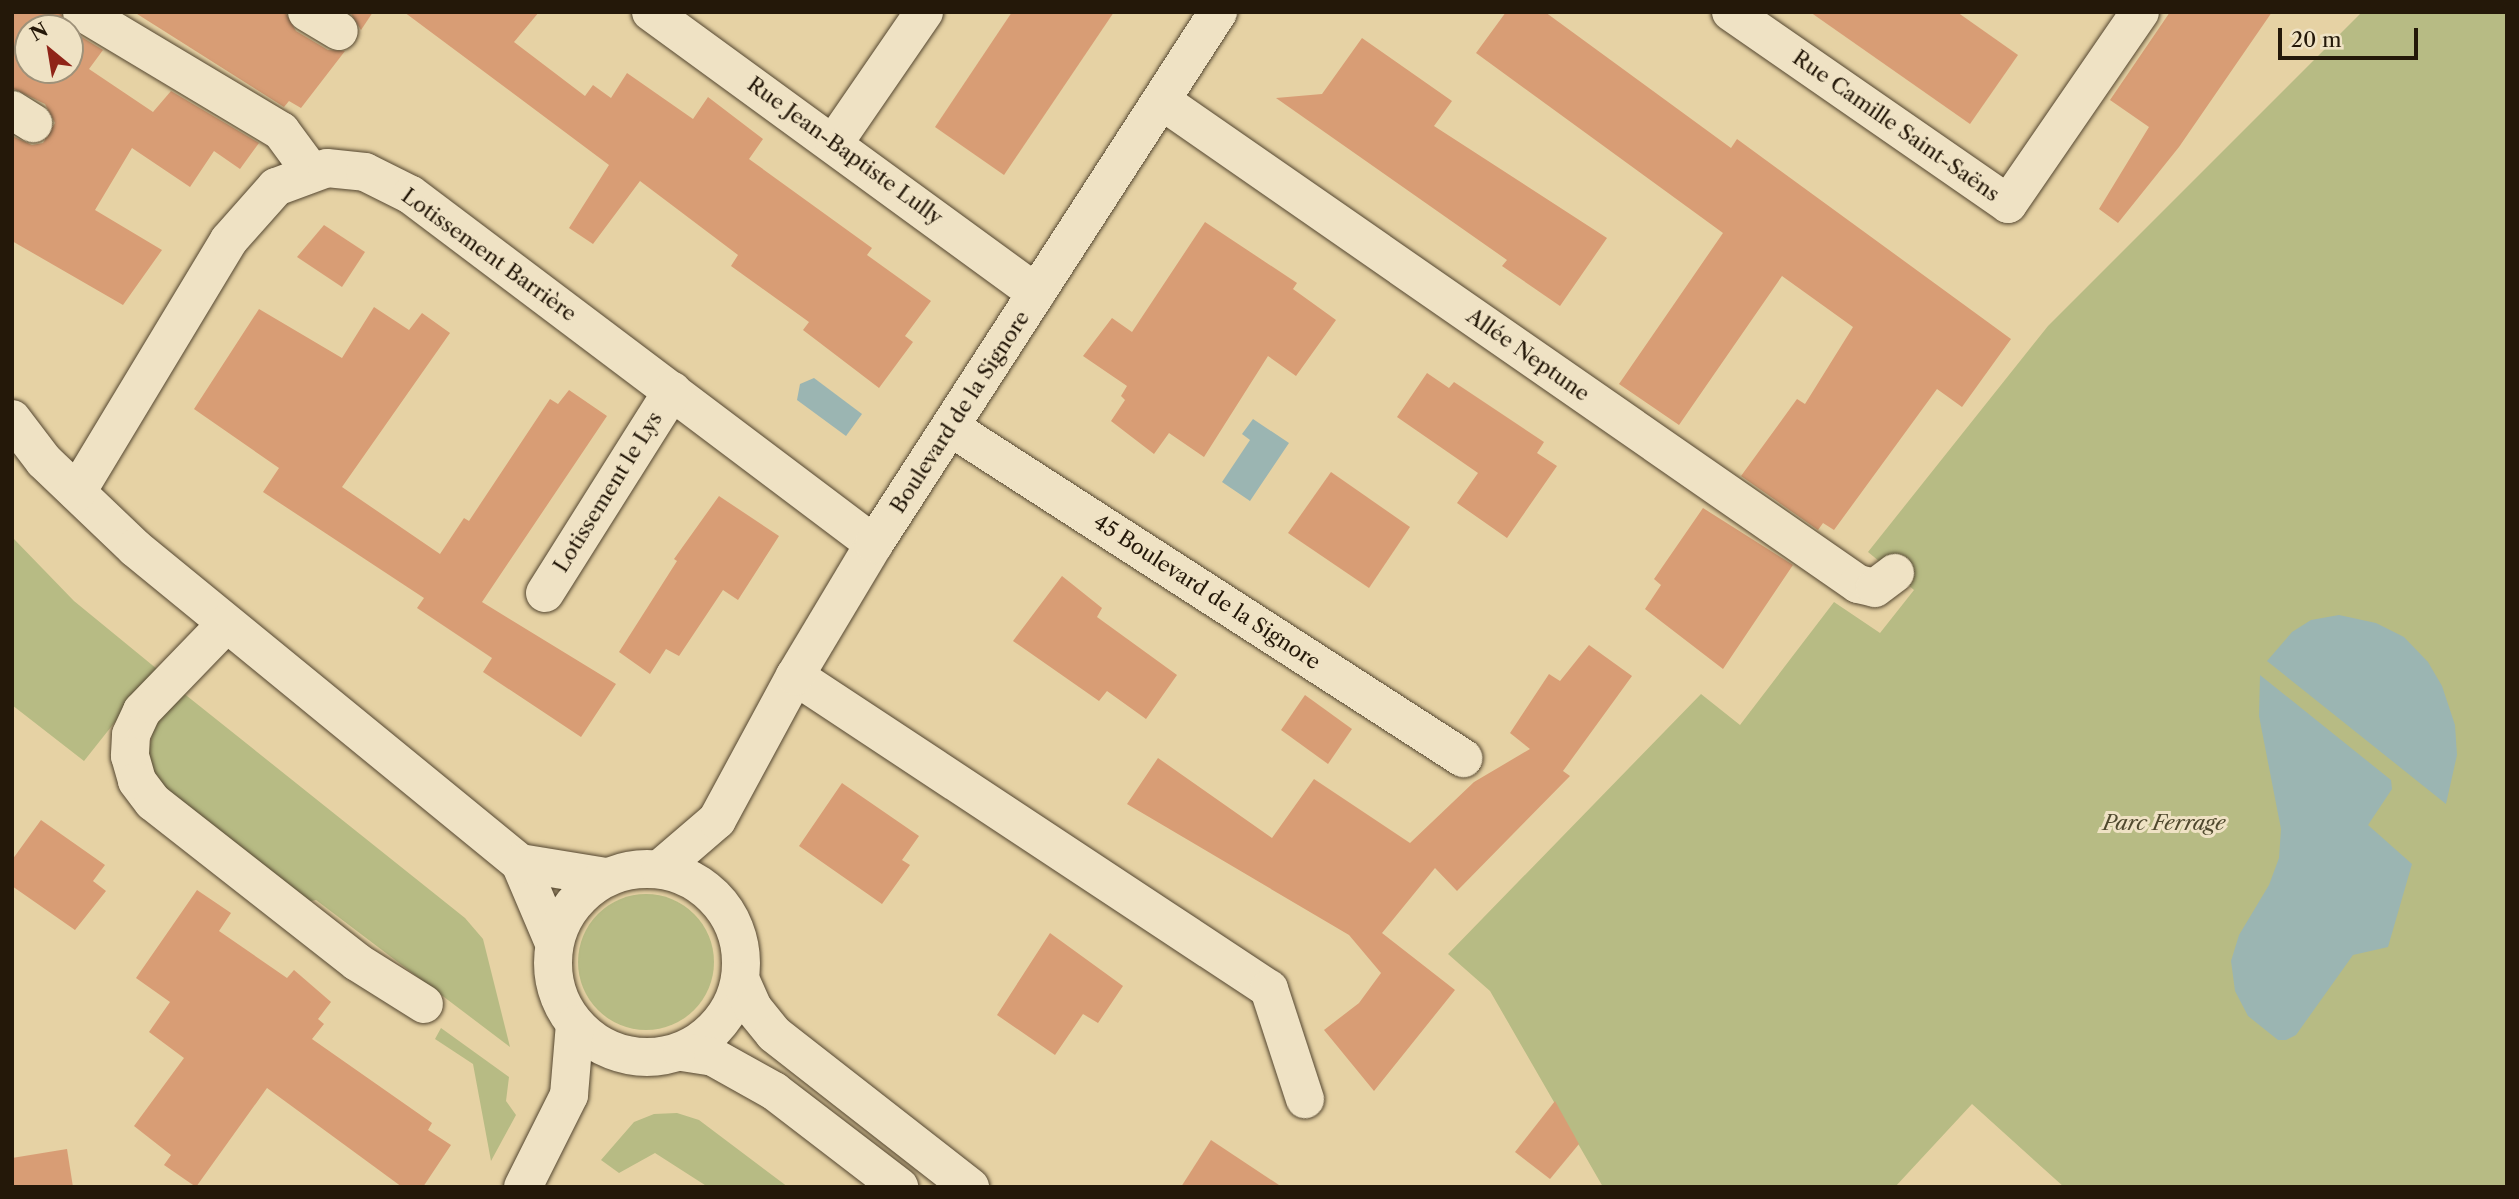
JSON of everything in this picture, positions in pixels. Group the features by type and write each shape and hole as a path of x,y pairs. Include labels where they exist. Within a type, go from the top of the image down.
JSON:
{"street":[{"path":"82,12 281,131 312,173"},
{"name":"Rue Jean-Baptiste Lully","path":"651,12 1037,293"},
{"path":"834,143 924,12"},
{"name":"Boulevard de la Signore","path":"660,869 717,820 795,676 874,544 1218,12"},
{"name":"Rue Camille Saint-Saëns","path":"1731,12 2008,204 2140,12"},
{"name":"Allée Neptune","path":"1162,101 1858,584 1875,588 1895,573"},
{"name":"Lotissement Barrière","path":"77,492 229,240 276,187 327,168 365,172 411,195 874,544"},
{"name":"Lotissement le Lys","path":"545,593 672,391"},
{"path":"12,419 44,461 226,624 520,863 554,943 557,990 575,1024 596,1043 624,1055 653,1058 682,1052 710,1035 730,1010 741,981 742,949 732,919 713,894 686,876 660,869 633,869 606,877 582,893 565,916 554,943"},
{"name":"45 Boulevard de la Signore","path":"950,427 1463,758"},
{"path":"226,624 142,710 131,735 130,756 138,781 153,802 357,962 424,1004"},
{"path":"795,676 1269,989 1305,1099"},
{"name":"Boulevard de la Signore","path":"713,894 717,820"},
{"path":"520,863 606,877"},
{"path":"741,981 753,1008 782,1042 970,1187"},
{"path":"523,1187 569,1094 575,1024"},
{"path":"682,1052 713,1057 774,1091 899,1187"},
{"path":"569,1094 624,1055"}],"green space":[{"name":"Parc Ferrage","path":"2362,12 2507,12 2507,1187 2064,1187 1972,1104 1895,1187 1603,1187 1490,991 1448,954 1701,694 1740,725 1834,602 1880,633 1914,590 1868,552 2048,326"},
{"path":"12,537 74,601 157,669 84,761 12,705"},
{"path":"182,692 465,918 483,939 510,1047 316,900 302,903 155,781 147,758 155,722"},
{"path":"646,894 672,899 694,914 709,936 714,962 709,988 694,1010 672,1025 646,1030 620,1025 598,1010 583,988 578,962 583,936 598,914 620,899"},
{"path":"441,1028 509,1077 506,1101 516,1115 491,1161 473,1064 435,1039"},
{"path":"677,1113 699,1120 788,1187 708,1187 655,1153 619,1173 601,1160 634,1122 654,1114"}],"water":[{"path":"814,378 862,414 846,436 797,400 800,384"},
{"path":"1253,419 1289,443 1250,501 1222,482 1250,440 1242,434"},
{"path":"2339,615 2376,623 2404,637 2428,662 2442,686 2455,725 2457,755 2446,804 2267,661 2292,632 2311,620"},
{"path":"2260,675 2391,780 2392,789 2368,825 2412,864 2388,947 2353,955 2296,1035 2286,1040 2278,1040 2248,1016 2235,991 2231,961 2239,935 2269,885 2279,858 2281,829 2259,716"}],"building":[{"path":"12,12 60,12 61,14 14,14 14,84 84,84 84,38 103,50 89,69 153,112 171,91 259,143 240,169 214,151 190,187 132,148 95,210 162,250 123,305 12,241 12,136 32,145 43,143 55,123 45,104 12,88"},
{"path":"134,12 285,12 296,31 328,50 345,51 301,108 289,101 284,107"},
{"path":"350,12 373,12 361,30"},
{"path":"404,12 539,12 514,42 585,96 593,85 611,98 627,73 693,119 708,97 763,139 749,159 872,248 867,255 931,301 905,336 913,342 879,388 803,330 809,322 731,266 738,255 640,181 593,244 569,228 609,165"},
{"path":"1012,12 1114,12 1004,175 935,127"},
{"path":"1506,12 1545,12 1731,148 1737,139 2011,339 1962,407 1937,389 1834,530 1823,523 1818,530 1741,476 1797,399 1805,404 1853,327 1782,276 1679,425 1619,384 1723,233 1476,53"},
{"path":"1810,12 1957,12 2018,55 1970,124"},
{"path":"2170,12 2272,12 2179,147 2118,223 2099,209 2149,127 2110,100"},
{"path":"1362,38 1452,101 1434,126 1607,238 1560,306 1502,266 1507,260 1276,98 1322,94"},
{"path":"1205,222 1297,283 1293,289 1336,320 1296,376 1268,356 1204,457 1169,433 1154,454 1111,421 1125,400 1121,396 1127,386 1083,356 1112,318 1132,332"},
{"path":"324,225 365,252 342,287 297,257"},
{"path":"374,307 409,330 422,313 450,333 342,487 440,554 464,518 469,521 550,399 558,404 569,390 607,416 482,602 616,684 581,737 483,672 492,658 417,608 424,598 263,492 279,468 194,409 259,309 342,358"},
{"path":"1427,373 1449,388 1454,382 1544,442 1537,453 1557,466 1507,538 1457,503 1478,473 1397,417"},
{"path":"1331,472 1410,527 1369,588 1288,533"},
{"path":"719,496 779,536 738,600 723,590 679,656 666,649 650,674 619,652 677,561 674,559"},
{"path":"1703,508 1793,565 1723,669 1645,609 1661,585 1654,579"},
{"path":"1062,576 1102,608 1097,617 1177,675 1146,719 1107,691 1099,701 1013,641"},
{"path":"1589,645 1632,676 1563,771 1570,776 1457,891 1435,868 1382,933 1455,990 1374,1091 1324,1030 1359,1003 1381,973 1349,935 1127,804 1158,758 1272,838 1314,779 1410,843 1474,782 1530,749 1510,733 1549,674 1560,681"},
{"path":"1305,695 1352,729 1328,764 1281,730"},
{"path":"842,783 919,836 902,860 910,865 882,904 799,846"},
{"path":"41,820 105,865 93,881 106,891 75,930 12,886 12,860"},
{"path":"197,890 231,913 219,931 287,978 294,970 331,1002 318,1019 324,1024 312,1039 432,1123 428,1130 451,1145 423,1187 402,1187 267,1088 196,1187 164,1165 171,1155 134,1126 184,1058 149,1032 170,1002 136,978"},
{"path":"1050,933 1123,986 1098,1023 1083,1014 1055,1055 997,1015"},
{"path":"1555,1101 1579,1144 1550,1179 1515,1152"},
{"path":"1211,1140 1282,1187 1181,1187"},
{"path":"67,1149 73,1187 12,1187 12,1158"}]}
